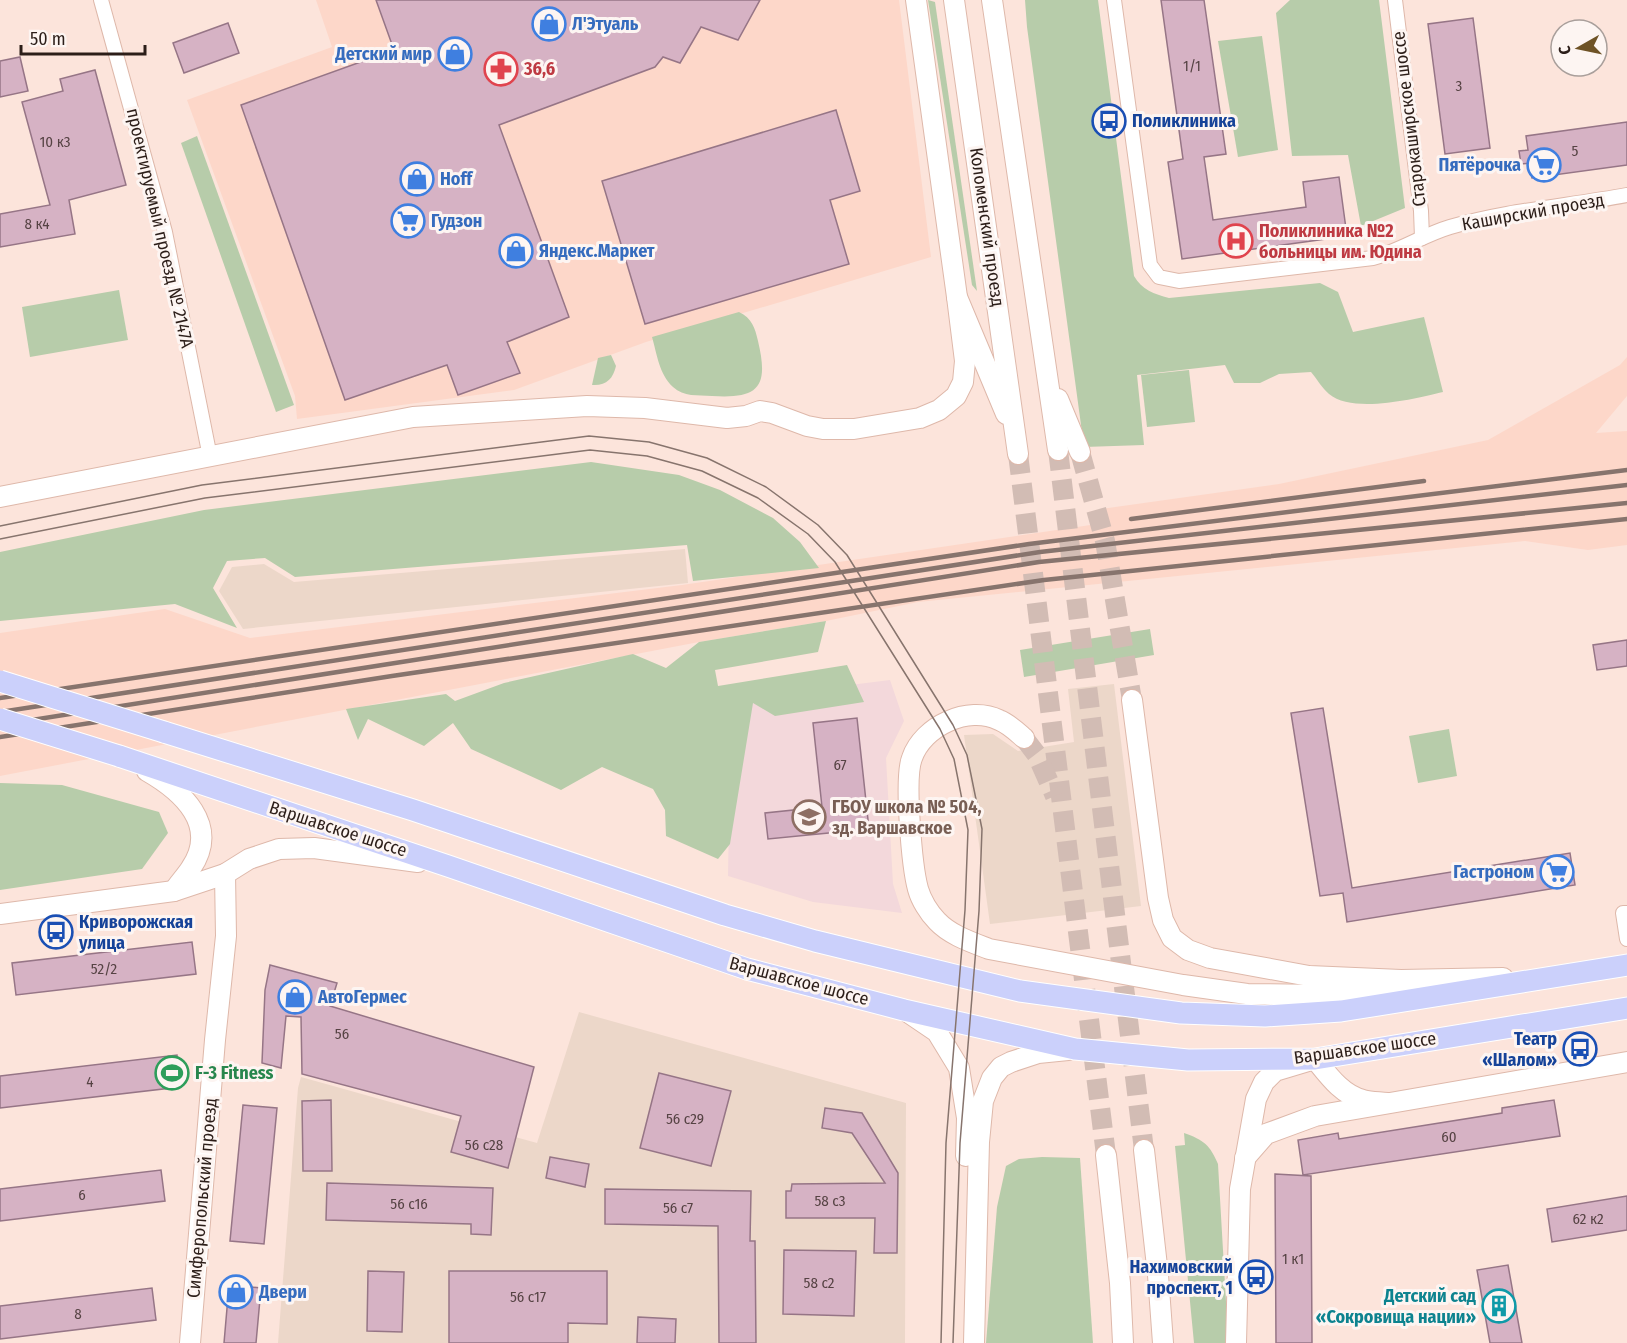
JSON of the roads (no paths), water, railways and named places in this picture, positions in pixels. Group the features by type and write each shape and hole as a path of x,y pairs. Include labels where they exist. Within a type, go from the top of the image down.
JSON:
{"main road":[{"name":"Коломенский проезд","path":"954,0 1018,447 957,297"},
{"path":"992,0 1058,450"},
{"path":"1004,0 1009,110"},
{"path":"0,497 413,417 455,413 587,406 645,408 727,418 746,416 760,411 807,426 823,429 854,429 920,418 939,410 956,396 963,382 965,361 918,6"},
{"path":"1047,372 1080,452"},
{"path":"0,681 413,810 725,915 815,941 1020,991 1181,1013 1265,1016 1341,1011 1627,965"},
{"path":"1132,700 1158,898 1163,920 1172,938 1188,950 1210,958 1310,976 1401,981 1557,976"},
{"path":"1024,738 997,718 977,715 952,719 933,729 920,743 912,757 908,780 915,872 919,891 936,921 949,931 989,949 1183,985 1246,994 1434,996"},
{"name":"Варшавское шоссе","path":"0,719 123,757 747,969 904,1010 1075,1049 1188,1060 1315,1059 1627,1008"},
{"path":"123,757 169,784 187,801 198,820 201,839 197,855 192,867 174,891"},
{"path":"0,914 174,891 225,874 249,859 279,849 314,848 448,866"},
{"name":"Симферопольский проезд","path":"190,1343 226,936 225,874"},
{"path":"904,1010 937,1032 959,1068 967,1118 961,1343"},
{"path":"974,1343 979,1142 983,1101 992,1078 1001,1067 1038,1053 1075,1049"},
{"path":"1236,1343 1240,1189 1256,1099 1264,1082 1275,1071 1315,1059 1328,1076 1345,1092 1362,1100 1387,1102"},
{"path":"1245,1158 1266,1134 1315,1116 1627,1062"},
{"path":"1144,1150 1163,1343"},
{"path":"1106,1155 1124,1343"}],"street":[{"name":"проектируемый проезд № 2147А","path":"101,0 165,232 210,457"},
{"name":"Каширский проезд","path":"1114,0 1150,265 1159,277 1179,281 1373,258 1394,253 1448,227 1510,212 1627,195"},
{"name":"Старокаширское шоссе","path":"1395,0 1421,211 1422,238"},
{"path":"1625,913 1627,939"}],"tunnel":[{"path":"1058,450 1144,1150"},
{"path":"1080,452 1105,541 1132,700"},
{"path":"1018,454 1106,1155"},
{"path":"1024,738 1037,755 1055,796"}],"tram line":[{"path":"0,526 202,485 589,436 649,442 707,458 766,487 818,525 847,555 953,725 967,755 982,829 979,911 960,1143 953,1343"},
{"path":"0,539 205,498 590,450 647,456 702,471 758,498 808,534 835,562 940,729 954,759 968,830 965,910 946,1143 941,1343"}],"railway":[{"path":"0,698 1029,544 1627,470"},
{"path":"1131,519 1424,481"},
{"path":"0,712 1040,552 1627,485"},
{"path":"0,725 1039,562 1627,503"},
{"path":"0,737 392,676 1044,580 1627,519"}],"place":[{"name":"Л'Этуаль","path":"549,24"},
{"name":"Детский мир","path":"455,54"},
{"name":"36,6","path":"501,69"},
{"name":"Поликлиника","path":"1109,121"},
{"name":"Пятёрочка","path":"1544,165"},
{"name":"Hoff","path":"417,179"},
{"name":"Гудзон","path":"408,221"},
{"name":"Поликлиника №2 больницы им. Юдина","path":"1236,241"},
{"name":"Яндекс.Маркет","path":"516,251"},
{"name":"ГБОУ школа № 504, зд. Варшавское","path":"809,817"},
{"name":"Гастроном","path":"1557,872"},
{"name":"Криворожская улица","path":"56,932"},
{"name":"АвтоГермес","path":"295,997"},
{"name":"Театр «Шалом»","path":"1580,1049"},
{"name":"F-3 Fitness","path":"172,1073"},
{"name":"Нахимовский проспект, 1","path":"1256,1277"},
{"name":"Двери","path":"236,1292"},
{"name":"Детский сад «Сокровища нации»","path":"1499,1306"}]}
